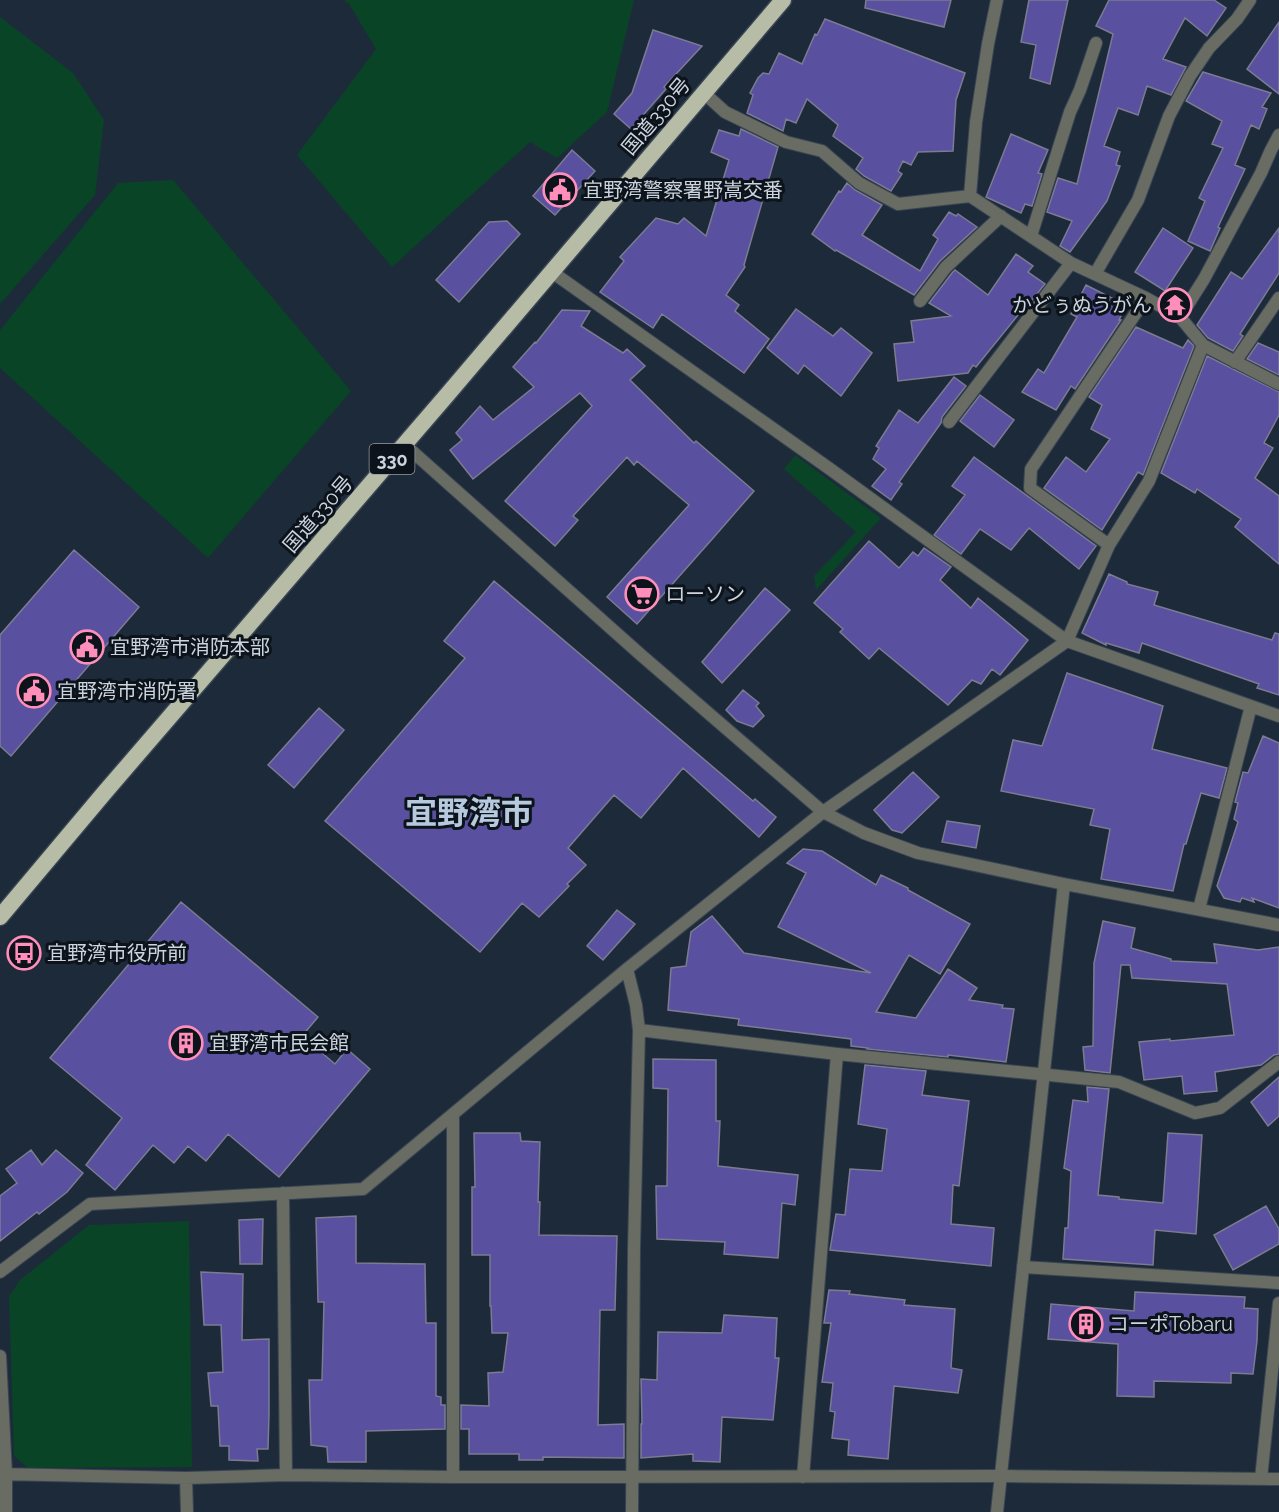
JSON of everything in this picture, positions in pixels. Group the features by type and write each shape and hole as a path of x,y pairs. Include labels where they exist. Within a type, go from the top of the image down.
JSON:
{"highway":[{"name":"国道330号","path":"0,917 783,0"}],"street":[{"path":"970,196 976,122 997,0"},
{"path":"1095,274 1138,200 1169,116 1190,76 1209,48 1237,19 1250,0"},
{"path":"1031,236 1070,112 1096,43"},
{"path":"704,93 724,112 786,142 822,151 859,183 898,204 970,196 1071,263 1146,298 1180,317 1203,345 1279,384"},
{"path":"1180,317 1204,279 1279,135"},
{"path":"920,301 946,267 1001,216"},
{"path":"949,422 1071,263"},
{"path":"552,272 1067,641 1279,716"},
{"path":"1109,545 1030,488 1031,469 1146,298"},
{"path":"1234,362 1279,298"},
{"path":"0,1272 90,1204 363,1189 627,969 822,812 1067,641 1109,545 1149,481 1203,345"},
{"path":"405,445 822,812 864,833 918,853 1279,925"},
{"path":"1198,909 1251,706"},
{"path":"997,1512 1065,884"},
{"path":"627,969 636,1005 639,1030 632,1512"},
{"path":"639,1030 837,1054 1119,1082 1195,1113 1220,1108 1279,1062"},
{"path":"803,1477 837,1054"},
{"path":"453,1115 453,1477"},
{"path":"283,1193 286,1475"},
{"path":"1023,1267 1279,1283"},
{"path":"1261,1479 1279,1303"},
{"path":"0,1356 6,1512"},
{"path":"3,1474 186,1478 286,1475 1000,1476 1279,1479"},
{"path":"186,1478 187,1512"}],"green space":[{"path":"344,0 634,0 607,112 557,158 530,142 392,267 297,155 376,49 349,4"},
{"path":"0,17 73,73 104,120 95,195 0,304"},
{"path":"173,180 351,391 208,558 0,368 0,330 118,183"},
{"path":"795,455 881,518 816,590 814,576 856,532 784,469"},
{"path":"189,1221 192,1467 28,1468 14,1456 9,1296 20,1280 89,1225"}],"building":[{"path":"866,0 951,0 944,27 865,8"},
{"path":"1029,0 1068,0 1050,84 1030,78 1036,45 1021,42"},
{"path":"1109,0 1214,0 1226,8 1207,36 1185,18 1163,59 1186,67 1171,95 1147,86 1138,115 1118,108 1104,146 1120,152 1116,165 1120,166 1107,201 1070,252 1060,246 1072,221 1047,212 1058,178 1077,184 1113,34 1096,26"},
{"path":"825,19 965,73 956,100 953,151 918,152 911,165 903,161 898,171 902,174 891,191 856,169 863,158 833,136 838,125 807,99 796,123 786,119 783,131 747,113 753,95 750,93 758,78 763,73 769,74 779,53 802,64 815,34 817,35"},
{"path":"1279,22 1279,94 1247,69"},
{"path":"653,30 702,46 664,87 666,89 631,129 614,114 632,93"},
{"path":"1203,72 1271,93 1262,107 1267,109 1259,129 1251,125 1235,165 1245,169 1218,227 1220,228 1210,251 1188,241 1205,201 1199,198 1223,148 1212,144 1222,121 1186,101"},
{"path":"741,129 778,147 745,267 726,295 739,305 735,311 769,339 744,373 662,314 653,328 600,292 624,261 620,257 656,218 678,224 684,218 706,236 729,160 711,152 719,130 739,136"},
{"path":"1011,134 1048,150 1038,173 1042,174 1032,206 1025,204 1021,213 986,197"},
{"path":"572,150 595,171 555,215 533,196"},
{"path":"847,183 882,205 862,235 920,271 938,239 933,235 949,212 956,216 958,214 977,227 940,261 914,295 835,251 812,234 839,191 841,192"},
{"path":"507,221 520,234 459,302 436,280 489,222"},
{"path":"1163,228 1193,248 1165,291 1135,272"},
{"path":"1279,228 1279,273 1240,334 1243,336 1233,351 1208,338 1197,325 1231,272 1242,279"},
{"path":"1016,254 1033,266 1028,272 1045,284 976,367 973,365 968,373 898,381 894,344 914,342 911,321 951,316 929,303 952,273 955,270 988,295"},
{"path":"1086,285 1114,299 1112,304 1123,312 1119,320 1121,320 1075,389 1071,386 1056,410 1022,392 1038,369 1044,373 1077,317 1071,314"},
{"path":"796,309 833,336 841,328 872,353 841,396 804,365 798,374 767,348"},
{"path":"562,310 590,311 581,326 623,353 627,349 645,366 630,380 694,443 696,441 754,491 637,624 607,597 689,505 637,461 634,465 627,457 573,516 578,520 555,546 505,501 592,406 580,393 473,479 450,450 462,440 456,433 480,406 493,420 534,387 513,367"},
{"path":"1136,327 1183,348 1188,340 1194,346 1143,475 1138,472 1102,530 1044,488 1066,457 1086,472 1110,439 1091,429 1102,405 1089,397"},
{"path":"1258,343 1279,352 1279,375 1247,359"},
{"path":"1207,356 1279,392 1279,415 1264,443 1273,448 1255,478 1279,496 1279,564 1235,527 1241,519 1197,489 1195,493 1161,473"},
{"path":"954,377 966,386 942,417 941,423 899,482 902,484 891,500 872,486 886,469 873,459 879,448 876,446 899,410 918,423"},
{"path":"980,395 1014,420 994,447 960,421"},
{"path":"974,457 1096,546 1079,569 1029,528 1011,550 980,529 961,554 934,535 965,495 952,486"},
{"path":"869,541 899,568 913,552 918,556 924,548 951,567 940,580 971,608 978,598 1028,640 1000,675 992,669 981,684 972,680 948,705 879,648 869,659 840,632 843,629 814,603"},
{"name":"宜野湾市消防署","path":"74,550 139,607 11,756 0,746 0,635"},
{"path":"1109,574 1127,584 1158,592 1154,605 1272,640 1275,633 1279,634 1279,695 1257,688 1259,684 1142,643 1139,653 1106,643 1106,645 1082,633"},
{"path":"494,581 753,801 755,799 776,817 759,837 683,768 641,818 614,795 568,848 586,865 567,884 569,886 539,917 522,903 480,952 325,821 465,658 444,641"},
{"path":"765,588 790,610 722,683 702,662"},
{"path":"1067,673 1163,706 1152,749 1227,768 1219,798 1201,793 1186,844 1184,844 1173,891 1101,879 1110,829 1090,825 1094,809 1001,791 1013,740 1042,746"},
{"path":"743,690 759,703 756,706 764,716 753,727 737,721 726,710"},
{"path":"319,708 344,730 294,788 268,765"},
{"path":"1263,736 1279,743 1279,908 1252,898 1254,902 1242,898 1240,902 1224,898 1217,886 1238,822 1234,819 1238,803 1235,802 1243,772 1248,773"},
{"path":"913,772 939,797 902,833 892,830 874,810"},
{"path":"947,821 980,826 976,848 942,842"},
{"path":"803,849 822,851 876,885 881,875 970,924 940,974 909,955 876,1012 916,1018 948,969 977,988 969,1000 1014,1009 1006,1062 867,1049 851,1046 851,1039 738,1025 739,1019 668,1010 671,968 686,966 691,932 712,916 744,953 871,973 778,927 806,873 787,863"},
{"name":"宜野湾市民会館","path":"181,902 318,1017 302,1036 335,1064 347,1049 370,1069 279,1177 228,1134 206,1161 188,1146 174,1163 153,1145 115,1190 86,1165 122,1118 50,1058"},
{"path":"617,910 635,924 603,960 587,946"},
{"path":"1103,921 1135,928 1131,948 1171,959 1171,961 1217,963 1214,944 1258,950 1279,947 1279,1054 1261,1065 1215,1072 1217,1091 1184,1094 1182,1076 1144,1080 1139,1042 1234,1035 1227,984 1132,978 1130,965 1121,965 1110,1073 1085,1070 1083,1047 1093,1046 1094,963"},
{"path":"653,1059 716,1060 716,1121 720,1121 718,1166 798,1175 795,1205 782,1203 778,1258 724,1254 725,1242 657,1239 656,1186 667,1186 668,1089 653,1088"},
{"path":"865,1065 926,1071 922,1095 969,1101 959,1186 953,1185 951,1224 994,1228 991,1266 830,1250 836,1214 845,1215 850,1169 882,1171 887,1129 858,1124"},
{"path":"1279,1077 1279,1116 1268,1126 1251,1102"},
{"path":"1087,1087 1109,1089 1098,1195 1163,1203 1168,1133 1202,1135 1196,1234 1155,1230 1153,1265 1063,1259 1065,1228 1068,1228 1071,1171 1064,1168 1073,1100 1088,1102"},
{"path":"474,1133 520,1133 521,1141 540,1142 539,1235 617,1236 615,1310 600,1310 598,1425 624,1424 624,1458 543,1457 543,1460 519,1460 519,1454 469,1454 469,1429 461,1429 461,1405 489,1406 488,1373 503,1372 508,1333 492,1333 490,1255 472,1255 472,1187 475,1187"},
{"path":"31,1150 42,1165 56,1150 83,1173 67,1192 0,1241 0,1196 17,1183 6,1169"},
{"path":"1266,1206 1279,1229 1279,1244 1233,1270 1214,1235"},
{"path":"356,1216 356,1263 425,1264 426,1323 436,1323 436,1396 441,1397 441,1405 445,1405 445,1429 366,1431 366,1462 328,1462 327,1447 311,1445 309,1380 322,1380 324,1302 318,1302 316,1218"},
{"path":"263,1219 262,1264 240,1264 239,1220"},
{"path":"201,1272 243,1274 242,1340 269,1339 268,1449 257,1449 258,1461 229,1460 229,1446 220,1446 218,1406 211,1406 208,1373 223,1372 221,1325 204,1325"},
{"path":"829,1290 905,1300 904,1305 955,1309 951,1368 962,1370 958,1393 894,1386 888,1459 848,1455 849,1440 832,1438 835,1412 830,1411 833,1383 822,1382 831,1323 824,1323"},
{"path":"1135,1292 1245,1297 1244,1308 1258,1309 1253,1374 1231,1373 1231,1383 1154,1381 1154,1397 1117,1396 1118,1344 1048,1339 1051,1304 1134,1311"},
{"path":"724,1315 777,1318 775,1358 779,1358 773,1420 722,1417 720,1462 693,1461 693,1454 641,1458 641,1379 657,1380 658,1332 722,1333"}],"place":[{"name":"宜野湾警察署野嵩交番","path":"560,190"},
{"name":"かどぅぬうがん","path":"1175,305"},
{"name":"ローソン","path":"642,594"},
{"name":"宜野湾市消防本部","path":"87,647"},
{"name":"宜野湾市消防署","path":"34,691"},
{"name":"宜野湾市役所前","path":"24,953"},
{"name":"宜野湾市民会館","path":"186,1043"},
{"name":"コーポTobaru","path":"1086,1324"}],"district":[{"name":"宜野湾市","path":"469,812"}]}
